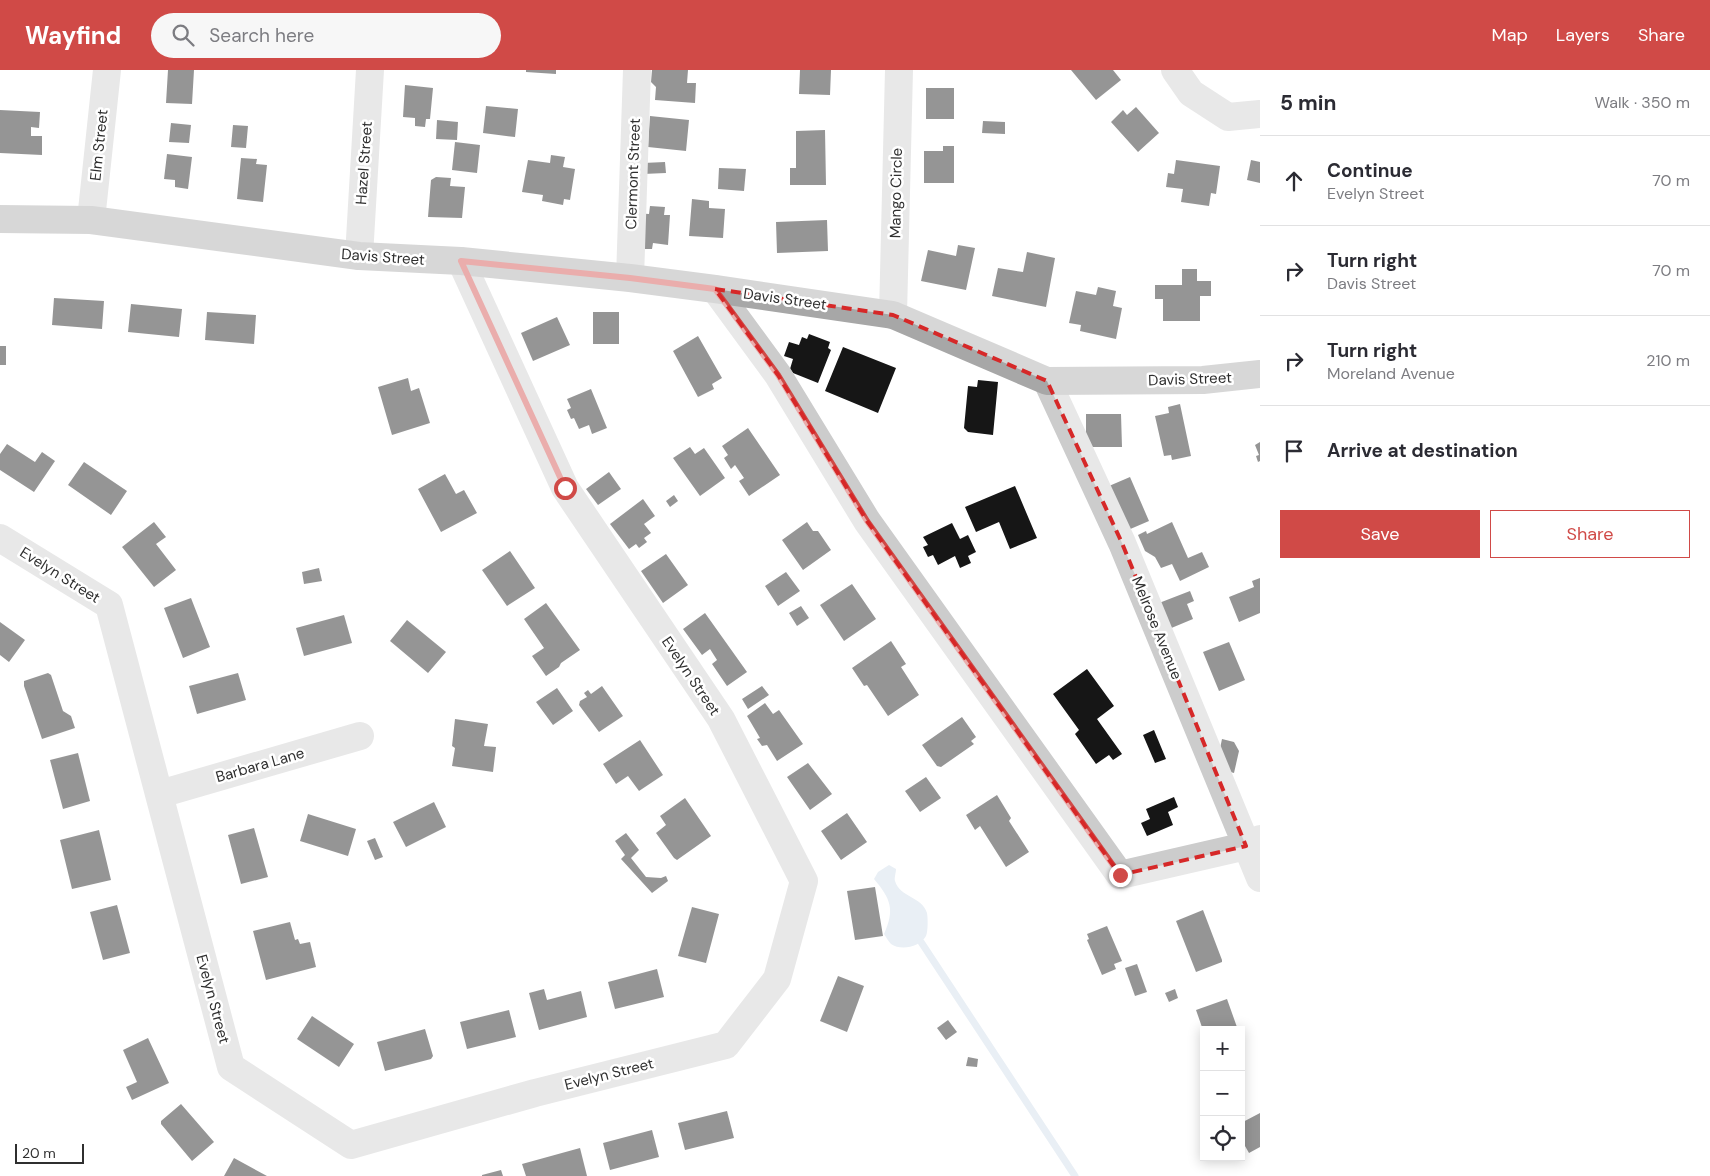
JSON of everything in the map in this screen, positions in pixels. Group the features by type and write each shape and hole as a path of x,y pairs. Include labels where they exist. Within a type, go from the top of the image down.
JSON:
{"main road":[{"name":"Davis Street","path":"0,219 91,220 359,256 461,261 630,278 893,315 1047,381 1203,380 1260,374"}],"street":[{"name":"Elm Street","path":"91,220 107,70"},
{"name":"Hazel Street","path":"359,256 370,70"},
{"name":"Clermont Street","path":"630,278 637,70"},
{"name":"Mango Circle","path":"893,315 899,70"},
{"path":"1175,70 1191,93 1228,117 1260,114"},
{"name":"Evelyn Street","path":"0,538 109,605 231,1067 351,1145 535,1093 726,1045 777,979 804,881 721,719 565,488 461,261"},
{"path":"715,289 778,375 867,521 1120,875 1253,842"},
{"name":"Melrose Avenue","path":"1047,381 1122,543 1253,842 1260,878"},
{"name":"Barbara Lane","path":"160,794 360,736"}],"highlighted area":[{"path":"715,289 893,315 1047,381 1122,543 1246,846 1120,875 867,521 778,375"}],"water":[{"path":"889,865 896,869 895,880 901,891 921,903 927,913 928,925 926,936 919,943 910,947 900,947 891,944 884,934 890,911 888,899 874,879 878,872"}],"building":[{"path":"168,70 194,70 192,104 166,103"},
{"path":"526,70 556,70 556,74 526,72"},
{"path":"652,70 688,70 687,83 696,83 695,103 655,100 656,87 651,82"},
{"path":"800,70 831,70 830,95 799,94"},
{"path":"1071,70 1113,70 1121,80 1096,100"},
{"path":"405,85 433,88 430,119 426,119 425,127 415,126 415,118 403,117"},
{"path":"926,88 954,88 954,119 926,119"},
{"path":"486,106 518,109 515,137 483,133"},
{"path":"1136,107 1159,133 1138,152 1111,122 1123,110 1127,115"},
{"path":"0,110 40,112 39,128 31,127 31,136 42,136 42,155 0,153"},
{"path":"650,116 689,120 686,151 648,147"},
{"path":"437,120 458,122 457,140 436,139"},
{"path":"983,121 1005,122 1005,134 982,133"},
{"path":"171,123 191,125 189,143 169,142"},
{"path":"233,125 248,126 246,148 231,147"},
{"path":"825,130 826,185 790,185 790,168 796,168 796,131"},
{"path":"455,142 480,145 477,173 452,170"},
{"path":"943,146 954,146 954,183 924,183 924,151 943,151"},
{"path":"167,154 192,157 188,189 175,187 175,180 164,179"},
{"path":"551,155 565,157 563,167 575,169 570,200 564,199 563,205 542,201 543,195 522,192 528,160 550,163"},
{"path":"241,158 257,159 256,164 267,165 263,202 237,199"},
{"path":"1176,160 1220,166 1216,194 1211,193 1209,206 1181,202 1183,189 1166,187 1168,173 1174,174"},
{"path":"1251,160 1260,162 1260,183 1247,180"},
{"path":"665,162 666,173 643,174 643,163"},
{"path":"719,168 746,169 744,191 718,189"},
{"path":"436,177 451,178 450,186 465,187 462,218 428,217 431,180"},
{"path":"692,199 709,201 709,208 725,209 723,238 689,236"},
{"path":"650,206 665,207 664,215 670,215 668,245 653,243 652,249 644,249 635,213 649,214"},
{"path":"827,220 828,251 777,253 776,222"},
{"path":"958,245 975,248 966,290 921,281 928,250 956,256"},
{"path":"1027,252 1055,258 1046,307 992,296 998,268 1023,272"},
{"path":"1182,269 1197,269 1197,281 1211,281 1211,296 1200,296 1200,321 1163,321 1163,299 1155,299 1155,285 1182,285"},
{"path":"1098,287 1116,291 1113,306 1122,308 1116,339 1080,331 1081,325 1069,323 1076,291 1096,295"},
{"path":"54,298 104,301 102,329 52,325"},
{"path":"131,304 182,309 179,337 128,332"},
{"path":"207,312 256,315 254,344 205,340"},
{"path":"593,312 619,312 619,344 593,344"},
{"path":"557,317 570,345 533,361 521,333"},
{"path":"809,334 830,342 828,348 831,350 818,383 793,373 790,369 793,359 784,356 789,342 799,345 802,337 807,339"},
{"path":"698,336 722,378 712,384 714,389 698,397 673,351"},
{"path":"0,346 6,346 6,365 0,365"},
{"path":"843,347 896,368 878,413 825,391"},
{"path":"408,378 411,391 419,388 430,423 392,435 378,387"},
{"path":"978,380 998,382 993,435 968,432 964,428 968,386 977,387"},
{"path":"591,389 607,428 592,434 589,425 579,429 574,418 571,419 567,410 571,408 567,399"},
{"path":"1180,404 1191,456 1172,460 1171,455 1164,456 1155,416 1169,413 1168,407"},
{"path":"1086,414 1121,414 1122,447 1086,447"},
{"path":"748,428 780,475 749,496 739,481 744,478 735,465 731,469 724,458 728,455 722,446"},
{"path":"1260,442 1260,461 1258,462 1256,456 1259,455 1255,445"},
{"path":"7,444 35,462 42,452 55,461 34,492 0,470 0,454"},
{"path":"690,447 695,454 704,448 725,478 700,496 673,458"},
{"path":"84,462 127,491 111,515 68,485"},
{"path":"609,472 621,489 598,505 586,489"},
{"path":"445,474 456,494 464,490 477,513 441,532 418,489"},
{"path":"1130,477 1149,521 1121,533 1102,489"},
{"path":"1015,486 1037,538 1010,549 999,522 976,532 965,507"},
{"path":"674,495 678,501 670,507 666,501"},
{"path":"643,499 655,516 644,524 651,533 644,538 647,542 639,548 636,544 629,549 610,524"},
{"path":"154,522 166,537 156,544 176,570 154,587 122,547"},
{"path":"807,522 813,531 818,531 831,550 803,570 782,540"},
{"path":"1172,522 1188,558 1202,552 1209,567 1180,581 1172,564 1161,568 1155,557 1145,551 1138,535 1146,531 1147,534"},
{"path":"952,523 960,539 968,535 976,552 968,556 971,563 960,568 955,556 938,565 933,555 928,557 923,547 928,545 923,537"},
{"path":"510,551 535,588 507,606 482,570"},
{"path":"666,554 688,585 663,603 641,571"},
{"path":"319,568 322,581 304,584 302,572"},
{"path":"786,572 800,591 778,606 765,586"},
{"path":"1260,578 1260,613 1239,622 1229,597 1254,587 1252,581"},
{"path":"852,584 876,619 844,641 820,605"},
{"path":"1190,591 1194,601 1187,604 1193,619 1169,629 1159,603"},
{"path":"191,598 210,647 183,658 164,608"},
{"path":"546,603 580,650 546,676 532,656 544,648 524,619"},
{"path":"801,606 809,618 797,626 789,613"},
{"path":"705,613 747,672 727,686 712,664 717,660 710,649 702,655 683,629"},
{"path":"344,615 352,643 304,656 296,628"},
{"path":"407,620 446,652 428,673 390,641"},
{"path":"0,622 25,640 9,662 0,655"},
{"path":"891,641 906,664 901,667 919,695 888,716 867,685 864,686 852,668"},
{"path":"1229,642 1245,680 1219,691 1203,652"},
{"path":"1087,669 1114,706 1097,719 1122,754 1113,760 1109,755 1096,764 1075,734 1079,730 1053,694"},
{"path":"48,673 51,675 63,711 71,716 75,728 42,739 24,681"},
{"path":"238,673 246,700 197,714 189,686"},
{"path":"602,686 623,716 599,732 579,705 580,701 587,697 584,693 588,690 591,694"},
{"path":"762,686 769,695 748,709 742,699"},
{"path":"557,688 573,711 553,725 536,702"},
{"path":"765,703 773,714 779,710 803,744 777,761 767,745 762,746 757,739 760,738 747,716"},
{"path":"962,717 976,737 971,741 974,744 941,767 937,766 922,745"},
{"path":"455,719 488,724 484,746 496,747 493,772 452,766 455,748 452,746"},
{"path":"1154,730 1166,759 1155,763 1143,735"},
{"path":"1222,739 1234,742 1239,751 1234,773 1216,768"},
{"path":"640,740 663,775 639,791 628,776 616,784 603,764"},
{"path":"78,753 90,801 63,809 50,760"},
{"path":"808,763 832,794 810,810 787,777"},
{"path":"926,777 941,798 920,812 905,791"},
{"path":"997,795 1011,818 1009,821 1029,852 1006,867 980,826 975,830 966,815"},
{"path":"1174,797 1178,807 1168,812 1173,825 1147,836 1141,823 1150,819 1146,809"},
{"path":"685,798 711,836 677,860 656,833 666,825 660,816"},
{"path":"434,802 446,827 406,847 393,822"},
{"path":"847,813 867,842 841,860 821,831"},
{"path":"308,814 356,829 348,856 300,841"},
{"path":"254,828 268,877 241,884 228,835"},
{"path":"99,830 111,880 72,889 60,840"},
{"path":"626,833 639,850 631,858 646,877 661,878 666,876 668,881 652,893 621,859 625,855 615,841"},
{"path":"375,838 383,857 375,860 367,841"},
{"path":"875,887 883,936 855,940 847,891"},
{"path":"117,905 130,953 103,960 90,912"},
{"path":"692,907 719,914 706,963 678,956"},
{"path":"1203,910 1222,962 1196,972 1176,921"},
{"path":"290,922 295,940 298,939 300,944 310,942 316,967 266,980 253,931"},
{"path":"1107,926 1122,961 1114,964 1116,969 1102,975 1087,940 1089,939 1087,934"},
{"path":"1137,964 1147,992 1135,996 1125,968"},
{"path":"657,969 664,997 615,1009 608,982"},
{"path":"838,976 864,986 847,1032 820,1021"},
{"path":"544,989 547,1000 581,991 587,1017 539,1030 529,993"},
{"path":"1175,989 1178,998 1169,1002 1165,993"},
{"path":"1227,999 1237,1026 1202,1026 1196,1010"},
{"path":"509,1010 516,1037 467,1049 460,1022"},
{"path":"312,1016 354,1044 339,1067 297,1039"},
{"path":"948,1020 957,1032 946,1040 937,1028"},
{"path":"425,1029 433,1056 431,1059 385,1071 377,1042"},
{"path":"148,1038 169,1083 132,1100 126,1087 137,1082 123,1050"},
{"path":"968,1057 978,1059 977,1067 966,1066"},
{"path":"181,1104 214,1142 192,1161 161,1124 161,1121"},
{"path":"727,1111 734,1138 685,1150 678,1123"},
{"path":"1260,1113 1260,1147 1249,1153 1245,1146 1245,1121"},
{"path":"652,1130 659,1157 610,1170 603,1143"},
{"path":"580,1148 587,1176 526,1176 522,1164"},
{"path":"234,1158 267,1176 224,1176"},
{"path":"501,1170 503,1176 482,1176 482,1175"}],"waterway":[{"path":"921,942 1075,1176"}],"route":[{"path":"565,488 461,261 630,278 715,289 778,375 867,521 1120,875"}]}
